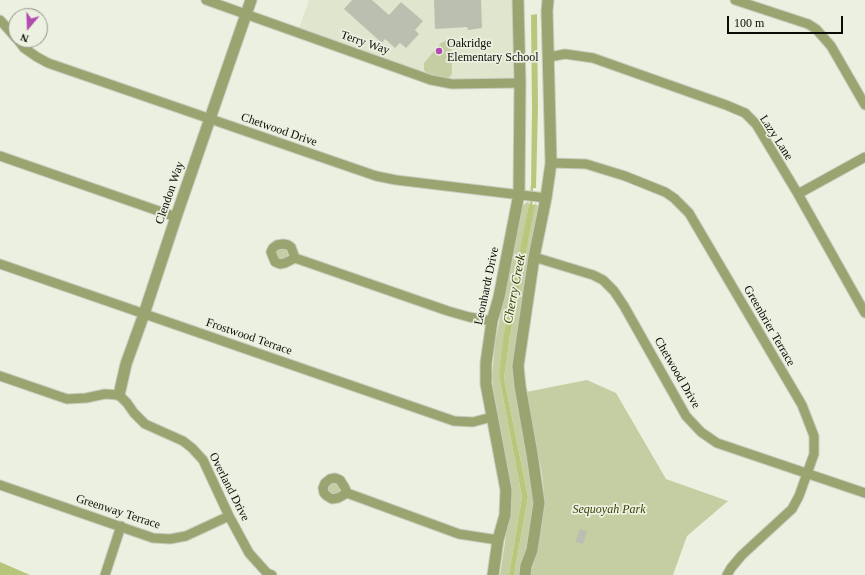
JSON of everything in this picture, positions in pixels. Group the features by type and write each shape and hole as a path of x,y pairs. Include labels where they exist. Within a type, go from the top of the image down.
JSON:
{"street":[{"name":"Terry Way","path":"206,0 431,80 452,84 520,83"},
{"name":"Clendon Way","path":"119,395 126,364 251,0"},
{"name":"Leonhardt Drive","path":"493,575 498,540 505,515 506,490 486,384 486,363 492,321 523,195 518,0"},
{"path":"525,575 526,566 532,550 539,503 518,366 542,197 551,163 547,11 548,0"},
{"path":"735,0 808,24 816,30 831,46 865,105"},
{"name":"Chetwood Drive","path":"0,20 8,29"},
{"name":"Chetwood Drive","path":"24,48 48,63 376,176 396,180 542,197"},
{"name":"Lazy Lane","path":"549,56 565,54 593,58 745,113 756,124 798,194 865,313"},
{"path":"0,156 176,217"},
{"path":"798,194 865,157"},
{"name":"Greenbrier Terrace","path":"551,163 586,164 625,176 665,192 674,198 689,213 802,405 814,436 814,454 799,496 792,509 742,555 727,575"},
{"name":"Chetwood Drive","path":"534,257 593,275 603,280 614,291 686,416 701,432 717,442 806,474 865,493"},
{"path":"295,258 448,311 492,321"},
{"name":"Frostwood Terrace","path":"0,264 454,421 473,422 492,417"},
{"path":"0,376 67,398 86,398 105,394 119,395"},
{"name":"Overland Drive","path":"119,395 145,424 183,441 203,460 229,516 249,553 267,573 272,575"},
{"name":"Greenway Terrace","path":"0,485 153,538 170,539 186,536 229,516"},
{"path":"347,493 459,534 498,540"},
{"path":"105,575 121,526"}],"shaded area":[{"name":"Oakridge Elementary School","path":"309,0 514,0 518,73 509,79 457,80 445,79 427,73 299,28"},
{"path":"0,562 30,575 0,575"}],"green space":[{"path":"448,39 451,40 452,72 451,76 445,79 427,73 424,70 424,63 441,43"},
{"path":"529,202 529,204 499,376 522,497 509,575 500,575 512,495 492,376 495,343 521,210 522,206"},
{"path":"535,203 539,207 513,374 535,498 522,575 514,575 528,497 504,378 510,336"},
{"path":"282,248 286,250 288,254 286,258 282,260 278,258 276,254 278,250"},
{"name":"Sequoyah Park","path":"587,380 616,393 666,479 728,501 687,536 673,575 531,575 543,512 544,493 542,474 526,392"},
{"path":"332,483 336,483 340,489 336,495 332,495 328,491 328,487"}],"water":[{"path":"537,14 538,108 536,188 531,188 531,15"},
{"path":"529,204 535,205 510,336 504,378 528,497 514,575 509,575 522,497 499,376 504,334"}],"building":[{"path":"352,0 372,0 389,15 401,2 423,21 415,30 419,34 406,48 400,43 395,48 385,39 382,43 344,9"},
{"path":"434,0 481,0 482,28 468,30 467,27 435,29"},
{"path":"580,529 587,531 583,544 575,542"}],"waterway":[{"name":"Cherry Creek","path":"531,207 532,186"}],"place":[{"name":"Oakridge Elementary School","path":"439,51"}]}
